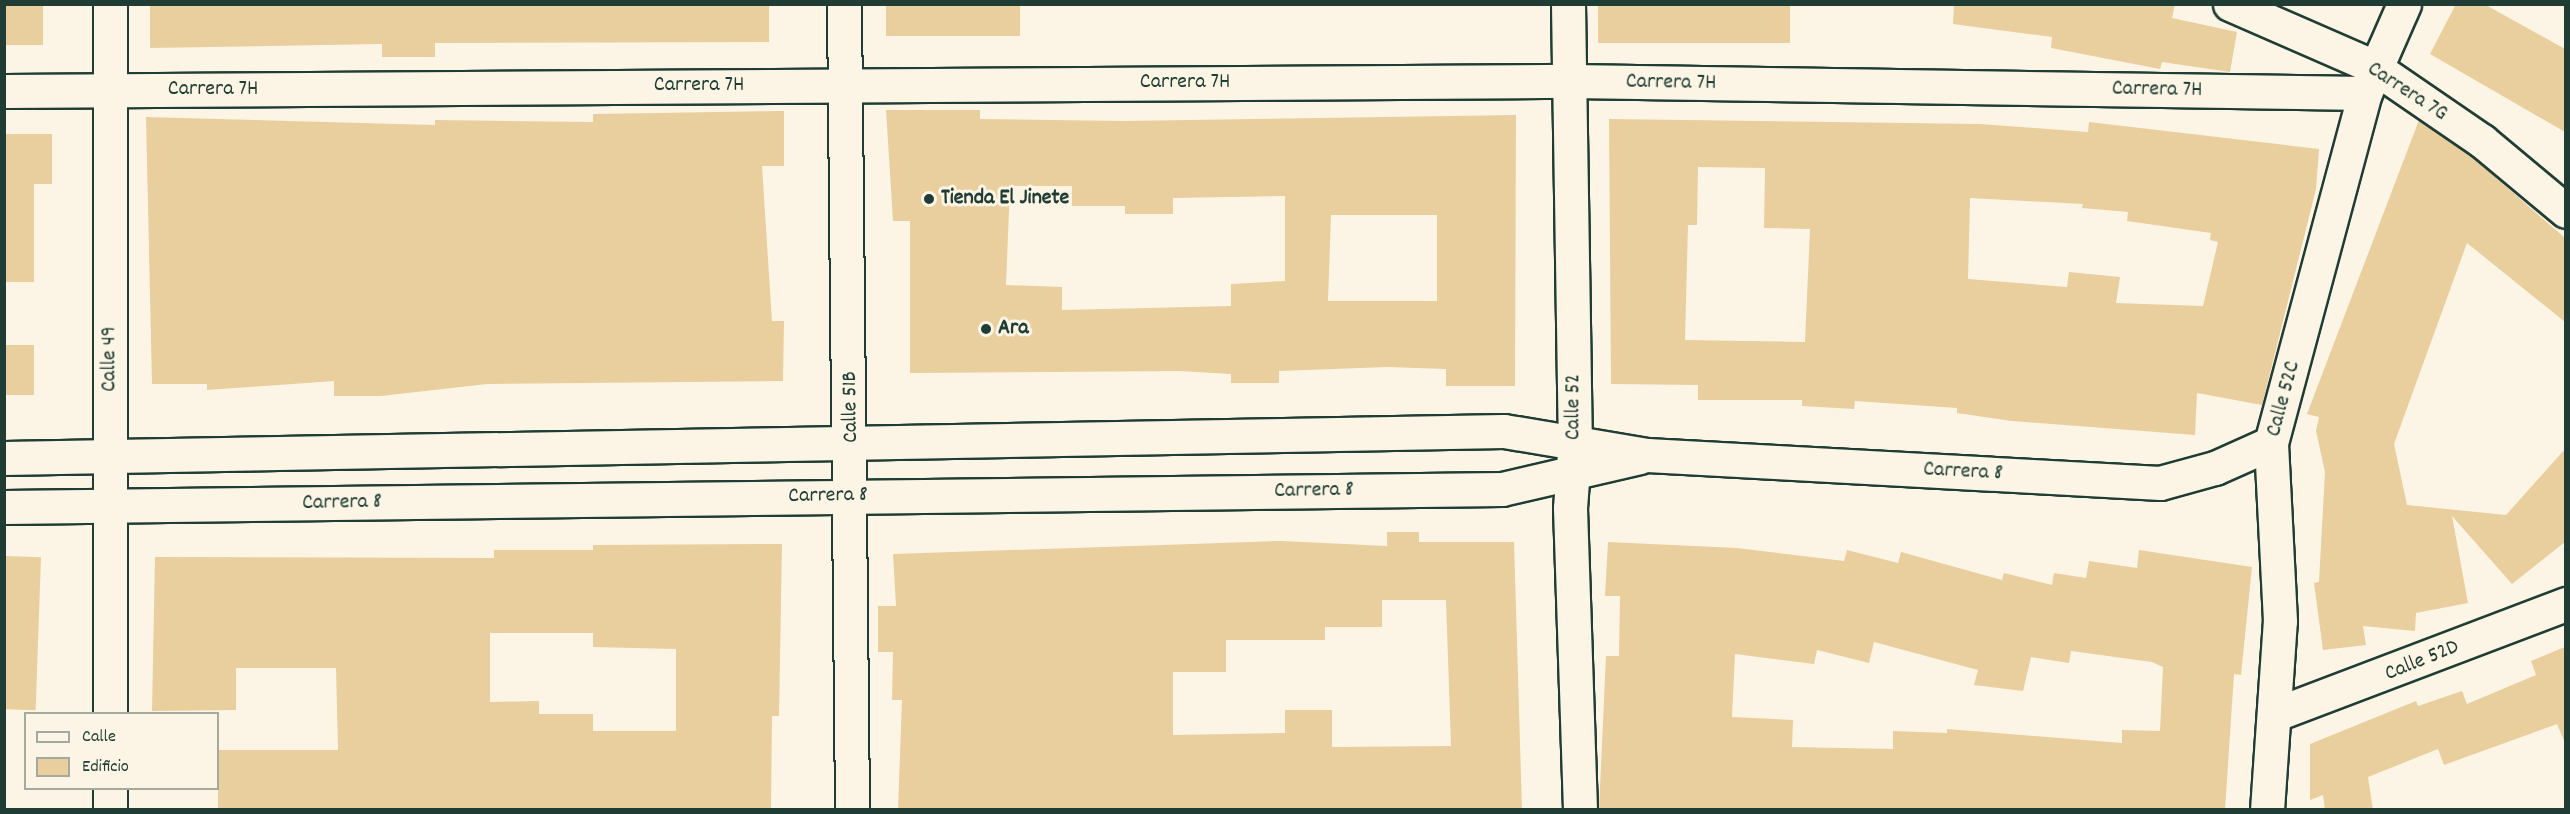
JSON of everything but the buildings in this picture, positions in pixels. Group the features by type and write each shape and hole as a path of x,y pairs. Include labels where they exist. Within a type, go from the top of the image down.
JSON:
{"street":[{"name":"Calle 49","path":"110,4 110,712"},
{"name":"Calle 51B","path":"844,4 852,496 852,810"},
{"name":"Calle 52","path":"1568,4 1572,81 1575,440 1573,474 1580,810"},
{"name":"Carrera 7G","path":"2230,4 2482,141 2565,211"},
{"name":"Calle 52C","path":"2267,810 2276,714 2280,621 2271,442 2369,80 2404,4"},
{"name":"Carrera 7H","path":"4,91 1572,81 2369,80"},
{"name":"Carrera 8","path":"4,458 1504,431 1575,440 1647,455 2160,483 2215,468 2271,442"},
{"name":"Carrera 8","path":"4,507 1502,489 1647,455"},
{"name":"Calle 52D","path":"2276,714 2565,604"},
{"path":"110,790 110,810"}],"place":[{"name":"Tienda El Jinete","path":"929,199"},
{"name":"Ara","path":"986,329"}]}
